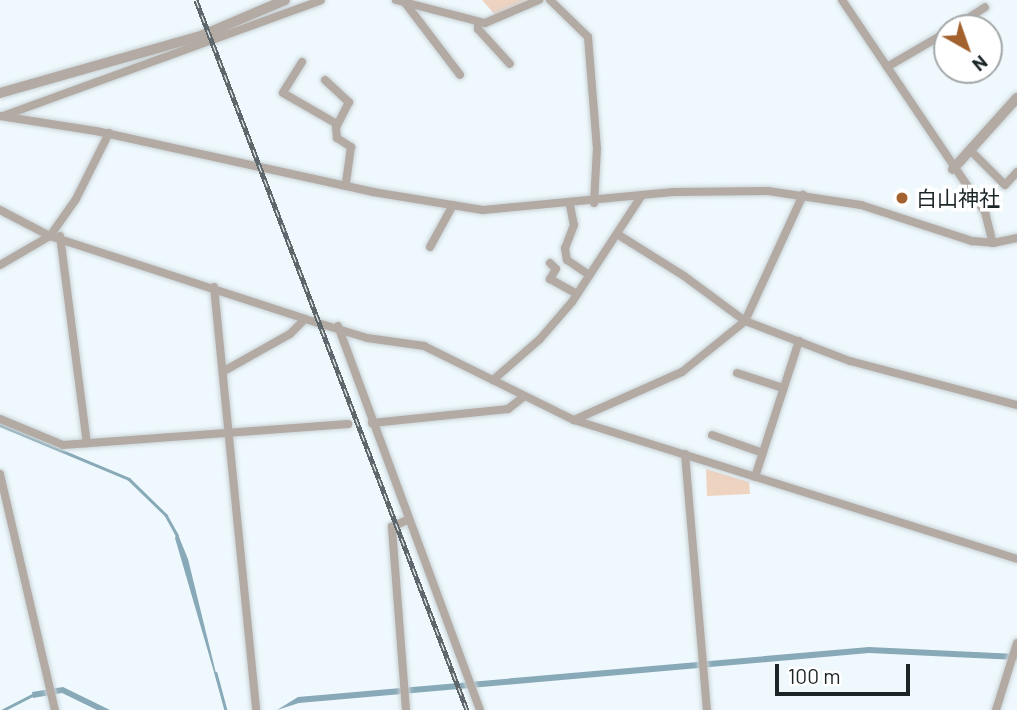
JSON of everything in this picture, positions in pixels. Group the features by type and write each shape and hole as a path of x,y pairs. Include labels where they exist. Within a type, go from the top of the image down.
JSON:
{"street":[{"path":"0,93 203,35 285,0"},
{"path":"1,116 321,0"},
{"path":"396,0 478,22 503,19 538,0"},
{"path":"550,0 588,37 597,148 594,203"},
{"path":"842,0 953,169 985,212 993,243"},
{"path":"406,4 460,75"},
{"path":"974,14 985,7"},
{"path":"478,22 478,29 510,64"},
{"path":"887,67 933,40"},
{"path":"302,62 283,93 337,124"},
{"path":"325,79 349,102 337,124 337,138 351,147 346,184"},
{"path":"953,169 1017,98"},
{"path":"1,116 109,133 346,184 483,210 594,203 642,195 734,190 803,195 861,205 972,241 993,243 1017,238"},
{"path":"0,265 50,236 76,198 109,133"},
{"path":"970,150 1005,185 1017,172"},
{"path":"493,380 540,339 577,294 642,195"},
{"path":"574,420 682,372 744,321 803,195"},
{"path":"430,247 453,205"},
{"path":"570,205 574,225 565,248 567,260 589,274"},
{"path":"0,210 50,236 60,236 305,319 338,326 367,338 424,346 493,380 522,398 574,420 1017,559"},
{"path":"617,234 684,276 744,321 850,361 1017,405"},
{"path":"60,236 87,443"},
{"path":"550,263 556,270 550,279 577,294"},
{"path":"214,287 256,710"},
{"path":"224,371 290,334 305,319"},
{"path":"338,326 407,520 480,710"},
{"path":"755,477 799,341"},
{"path":"737,373 783,388"},
{"path":"372,423 508,409 522,398"},
{"path":"0,419 63,445 348,424"},
{"path":"712,435 763,453"},
{"path":"685,454 707,710"},
{"path":"0,474 55,710"},
{"path":"406,710 392,527 407,520"},
{"path":"996,710 1013,669 1017,643"}],"shaded area":[{"path":"482,0 529,0 497,17"},
{"path":"706,469 749,482 750,494 707,496"}],"water":[{"path":"177,532 188,559 225,710 175,538"},
{"path":"869,647 1017,654 1017,660 869,653 299,703 277,710 298,697"},
{"path":"63,687 110,710 97,710 62,693 33,698 32,692"}],"waterway":[{"path":"0,425 129,479 166,515 177,535"},
{"path":"216,673 226,710"},
{"path":"3,710 35,694"}],"railway":[{"path":"196,0 467,710"}],"place":[{"name":"白山神社","path":"902,198"}]}
